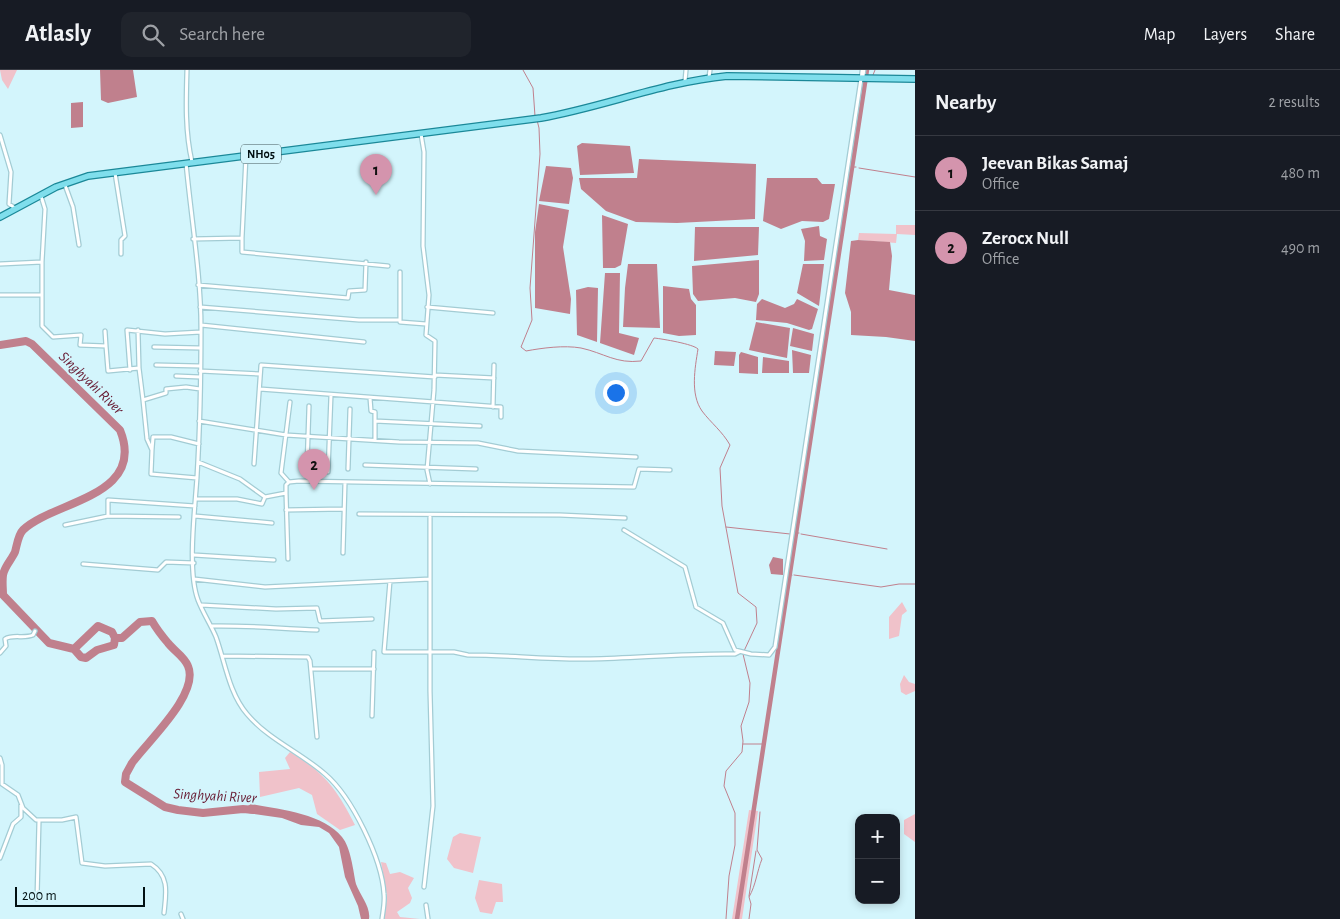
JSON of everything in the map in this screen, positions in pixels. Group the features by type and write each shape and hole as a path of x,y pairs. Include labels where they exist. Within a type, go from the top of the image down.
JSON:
{"main road":[{"name":"NH05","path":"0,216 64,183 88,176 540,118 597,106 685,81 710,77 915,79"}],"street":[{"path":"187,70 186,113 193,238 201,325 194,580 201,605 212,626 245,712 276,741 326,775 352,811 376,855 385,896 382,919"},
{"path":"685,81 686,70"},
{"path":"710,70 710,77"},
{"path":"624,530 685,567 696,607 723,623 735,650 769,655 775,647 866,78 863,70"},
{"path":"421,133 424,152 423,246 429,295 426,335 435,341 435,376 431,402 427,467 430,484"},
{"path":"0,135 11,172 9,204 15,208"},
{"path":"246,155 242,252 366,262 388,266"},
{"path":"115,172 126,236 121,240 121,254"},
{"path":"64,183 73,207 79,245"},
{"path":"41,195 45,209 42,262 42,326 53,337 81,335 80,345 106,346"},
{"path":"193,238 242,238"},
{"path":"0,264 42,262"},
{"path":"198,285 348,298 349,291 365,290 366,262"},
{"path":"400,272 400,320"},
{"path":"0,295 42,295"},
{"path":"200,307 359,320 400,320 400,322 426,324"},
{"path":"427,307 493,313"},
{"path":"201,325 364,342"},
{"path":"130,370 127,330 165,334 201,332"},
{"path":"138,330 139,368 147,439 152,450"},
{"path":"105,331 108,371 139,368"},
{"path":"154,348 200,348"},
{"path":"156,365 200,366"},
{"path":"254,464 261,365 494,378"},
{"path":"493,406 494,365"},
{"path":"200,371 260,374"},
{"path":"176,376 200,377"},
{"path":"143,400 166,393 166,389 186,387 200,389"},
{"path":"260,389 493,406 501,407 501,417"},
{"path":"328,472 330,395"},
{"path":"370,398 371,411 376,412 375,440"},
{"path":"289,482 281,472 290,402"},
{"path":"309,406 307,467 311,469 310,482"},
{"path":"348,469 350,408"},
{"path":"199,421 286,435 349,440 478,443 518,451 636,457"},
{"path":"375,421 480,426"},
{"path":"197,478 151,474 152,450 153,437 171,437 199,444"},
{"path":"198,462 240,479 265,497 286,493"},
{"path":"365,465 476,469"},
{"path":"289,482 634,487 639,469 670,470"},
{"path":"288,559 286,485 289,482"},
{"path":"343,553 344,483"},
{"path":"196,499 237,499 262,504 265,497"},
{"path":"108,516 108,500 196,506"},
{"path":"286,510 343,509"},
{"path":"359,514 560,515 625,518"},
{"path":"65,525 108,516 180,517"},
{"path":"195,516 272,523"},
{"path":"424,887 433,806 430,517"},
{"path":"194,555 274,560"},
{"path":"83,564 158,570 166,562 194,563"},
{"path":"194,580 265,587 430,579"},
{"path":"390,581 384,652 430,651 567,659 669,656 686,653 735,654 740,651"},
{"path":"201,605 276,609 317,608 320,620 372,619"},
{"path":"212,626 256,625 265,628 318,630"},
{"path":"0,653 6,646 4,639 8,637 27,638 35,631"},
{"path":"372,716 374,652"},
{"path":"222,656 308,657 311,669 317,737"},
{"path":"311,669 374,669"},
{"path":"0,758 2,784 18,795 21,817 12,824 0,858"},
{"path":"20,805 39,821 76,817 82,863 105,866 152,864 156,866 166,880 164,913"},
{"path":"37,899 39,821"},
{"path":"426,905 428,919"},
{"path":"180,914 183,919"}],"shaded area":[{"path":"0,70 17,70 8,89 2,80"},
{"path":"100,70 133,70 137,97 108,103 101,100"},
{"path":"83,102 83,127 71,128 71,103"},
{"path":"582,143 630,146 634,173 580,175 577,146"},
{"path":"639,159 756,164 755,219 677,223 636,222 606,211 581,189 579,178 637,178"},
{"path":"546,166 571,168 573,178 569,204 539,201"},
{"path":"767,178 817,178 822,184 835,184 829,219 823,222 802,221 781,229 763,221"},
{"path":"539,204 569,210 563,247 571,299 570,314 535,308 535,232"},
{"path":"602,215 628,224 621,265 615,268 603,268"},
{"path":"896,225 915,225 915,235 897,234 896,243 858,240 859,233 896,234"},
{"path":"819,226 820,236 827,239 824,260 804,261 805,241 801,229"},
{"path":"695,227 759,227 758,255 694,261"},
{"path":"851,241 890,242 892,256 889,290 915,295 915,341 851,335 851,312 845,293"},
{"path":"759,260 759,294 756,302 735,298 698,301 693,294 692,266"},
{"path":"628,264 657,264 660,328 623,327"},
{"path":"803,264 824,264 819,306 797,293"},
{"path":"605,273 620,273 619,333 639,338 634,355 600,343"},
{"path":"663,286 689,289 691,299 696,305 696,335 679,336 663,333"},
{"path":"588,287 598,288 597,342 577,335 576,290"},
{"path":"762,299 785,308 794,304 797,299 818,309 812,329 809,330 787,323 756,320 757,304"},
{"path":"756,322 790,328 787,358 749,350"},
{"path":"793,328 814,334 812,351 790,346"},
{"path":"792,350 811,355 809,373 793,373"},
{"path":"715,351 736,352 734,366 714,365"},
{"path":"741,352 758,357 758,374 739,373 739,355"},
{"path":"763,357 789,361 789,373 762,373"},
{"path":"773,557 783,559 783,575 771,574 769,565"},
{"path":"902,602 907,611 902,615 899,636 889,639 889,617"},
{"path":"904,675 909,682 915,684 915,691 906,695 901,692 900,684"},
{"path":"290,752 313,767 329,783 336,791 355,825 340,830 317,814 312,795 299,788 260,797 259,772 290,769 285,758"},
{"path":"251,804 300,814 313,818 334,829 348,847 356,884 367,906 369,919 361,919 358,906 345,877 339,847 329,833 319,827 301,825 282,818 248,813 243,809"},
{"path":"749,810 758,811 742,919 732,919"},
{"path":"915,814 915,842 904,834 904,820"},
{"path":"460,833 481,837 473,873 454,868 447,859 453,837"},
{"path":"381,862 386,863 390,874 400,872 414,878 408,888 412,898 410,903 397,912 400,917 420,919 384,919 387,896"},
{"path":"479,880 502,884 503,902 496,902 492,914 480,912 475,898"}],"waterway":[{"path":"523,70 533,88 535,116"},
{"path":"737,919 867,70"},
{"path":"873,75 875,70"},
{"path":"537,120 540,154 530,288 532,320 521,347 526,351 574,347 617,360 632,362 641,361 654,338 698,349 694,381 698,404 730,445 720,468 722,506 738,593 756,607 757,623 744,651"},
{"path":"859,168 915,177"},
{"name":"Singhyahi River","path":"0,345 26,341 32,344 120,430 125,452 120,470 109,483 93,494 37,520 21,532 15,552 4,572 3,595 49,643 74,649 98,626 112,632 115,638 122,638 140,622 152,621 170,646 186,662 190,677 180,703 132,763 126,774 125,782 165,807 178,810 203,813 243,809 254,810"},
{"path":"726,527 790,534"},
{"path":"801,534 887,549"},
{"path":"794,575 881,587 915,584"},
{"name":"Singhyahi River","path":"74,649 81,657 86,658 97,650 114,645 115,638"},
{"path":"726,919 729,876 735,845 735,813 724,786 726,771 742,752 741,726 749,702 750,683 743,654"},
{"path":"743,744 764,744"},
{"path":"749,919 751,904 749,897 762,859 757,850 760,812"},
{"path":"749,896 756,851"}],"place":[{"name":"Jeevan Bikas Samaj","path":"376,195"},
{"name":"Zerocx Null","path":"314,490"}]}
